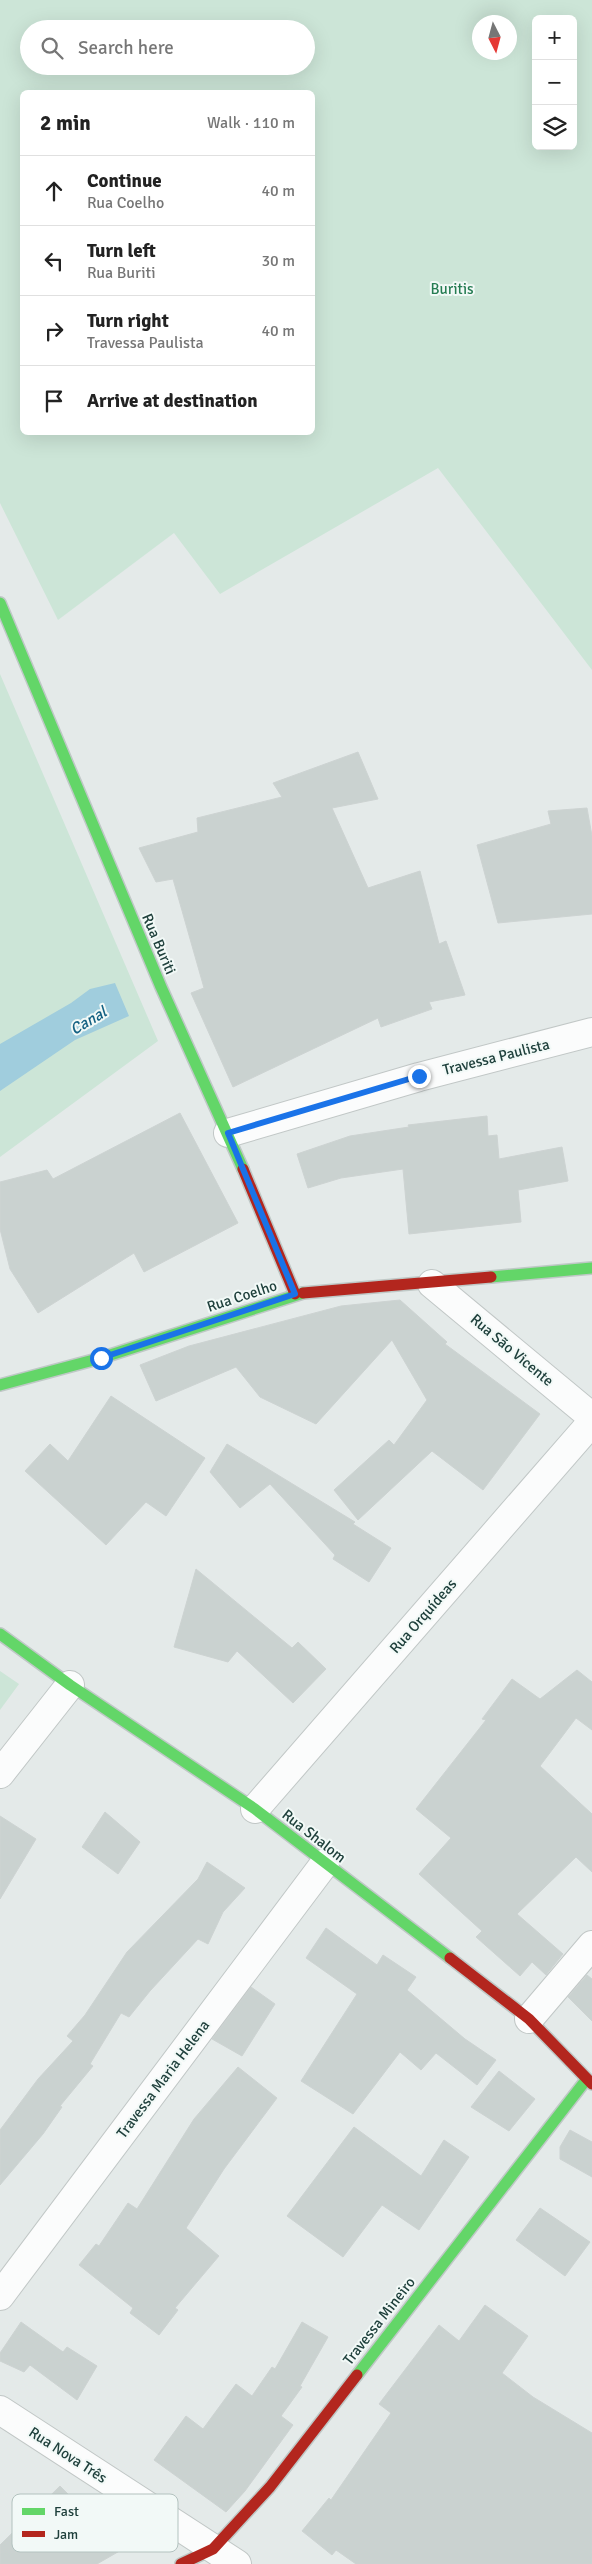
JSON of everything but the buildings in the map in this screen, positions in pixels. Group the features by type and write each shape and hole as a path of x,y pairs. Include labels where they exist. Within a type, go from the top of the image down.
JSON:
{"street":[{"name":"Rua Buriti","path":"0,603 161,987 228,1133 295,1294"},
{"name":"Travessa Paulista","path":"228,1133 419,1076 592,1032"},
{"name":"Rua Coelho","path":"0,1385 101,1358 295,1294 432,1284 592,1268"},
{"name":"Rua São Vicente","path":"432,1284 592,1417"},
{"name":"Rua Orquídeas","path":"255,1809 592,1422"},
{"name":"Rua Shalom","path":"0,1634 70,1685 255,1809 529,2019 589,2082"},
{"path":"0,1774 70,1685"},
{"name":"Travessa Maria Helena","path":"0,2296 325,1863"},
{"path":"529,2019 592,1946"},
{"name":"Travessa Mineiro","path":"181,2564 213,2549 270,2487 589,2082"},
{"name":"Rua Nova Três","path":"0,2410 129,2494"},
{"name":"Rua Nova Três","path":"178,2526 238,2564"}],"green space":[{"name":"Buritis","path":"0,0 592,0 592,670 438,468 220,594 174,533 58,620 0,503"},
{"path":"0,674 158,1041 0,1157"},
{"path":"0,1671 19,1684 0,1710"}],"water":[{"name":"Canal","path":"115,983 129,1016 75,1040 0,1091 0,1044 71,1003 90,989"}],"traffic: fast":[{"path":"0,603 161,987 243,1169"},
{"path":"491,1277 592,1268"},
{"path":"0,1385 101,1358 303,1293"},
{"path":"0,1634 70,1685 255,1809 450,1958"},
{"path":"357,2375 586,2080"}],"traffic: jam":[{"path":"243,1169 295,1294"},
{"path":"303,1293 491,1277"},
{"path":"450,1958 529,2019 592,2084"},
{"path":"181,2564 213,2549 270,2487 357,2375"}],"route":[{"path":"101,1358 295,1294 228,1133 419,1076"}]}
